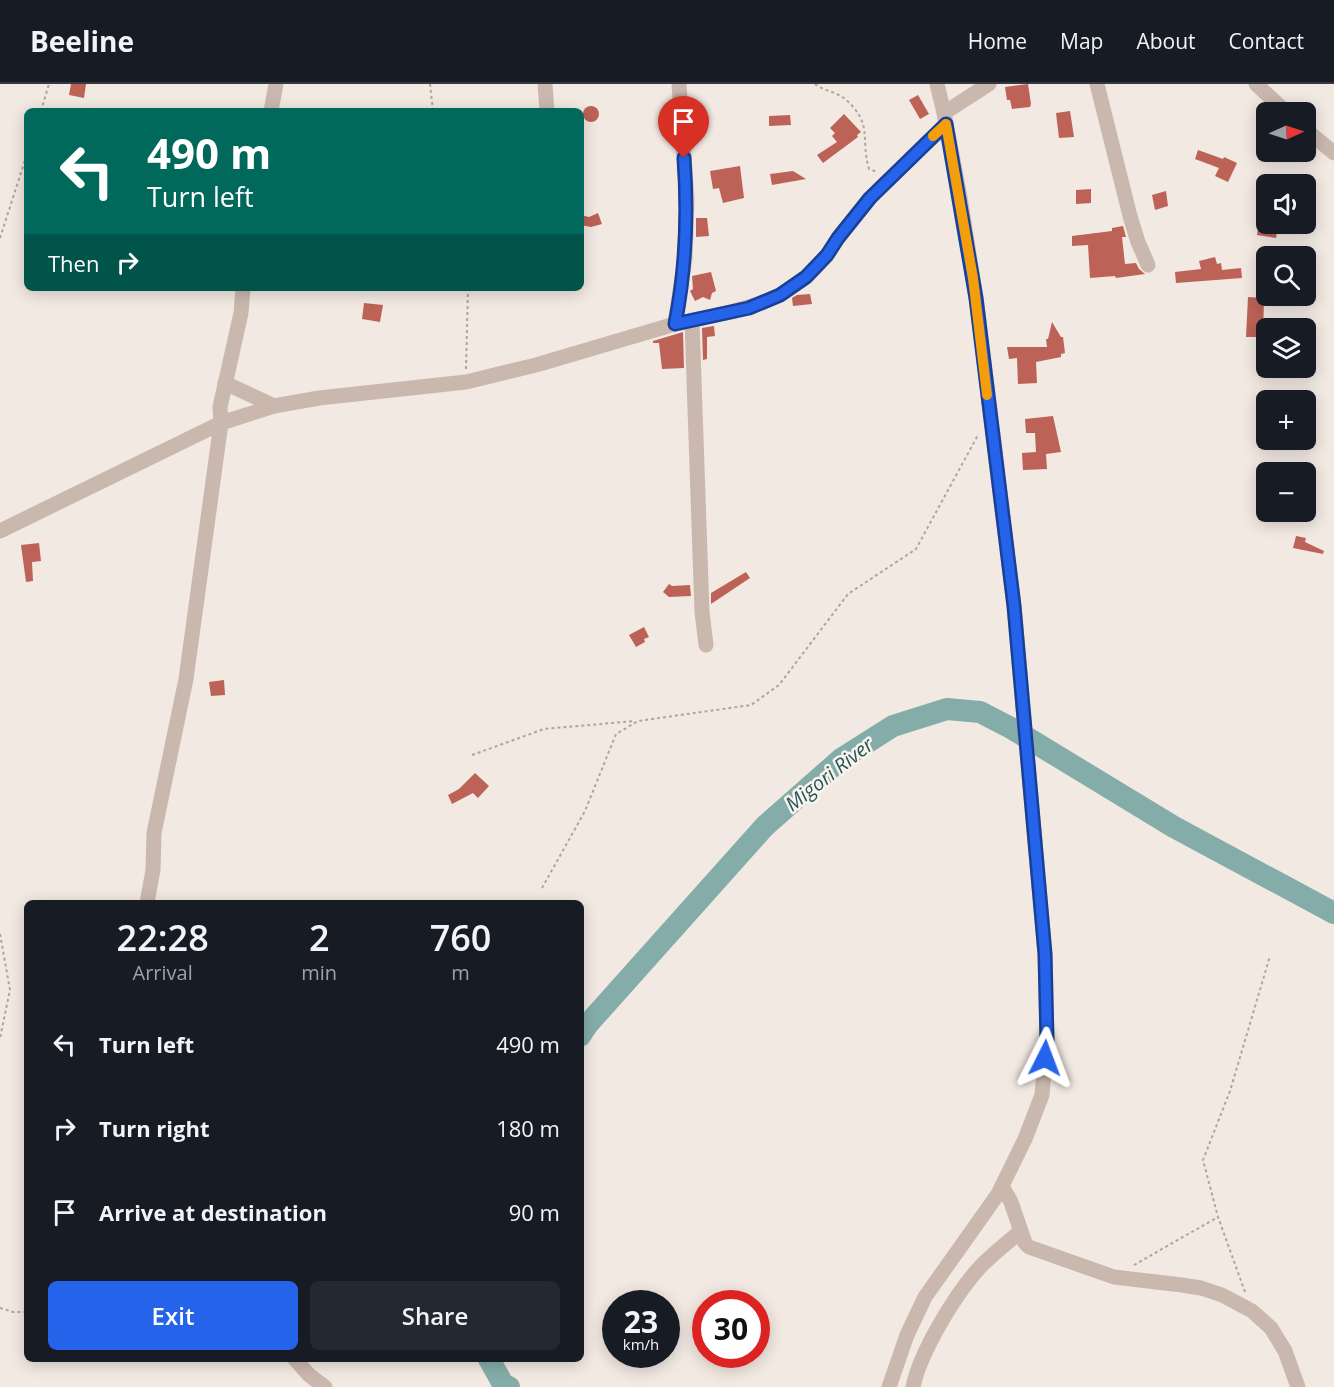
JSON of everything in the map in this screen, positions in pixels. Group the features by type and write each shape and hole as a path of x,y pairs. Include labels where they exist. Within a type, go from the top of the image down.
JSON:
{"street":[{"path":"271,108 276,84"},
{"path":"545,84 547,108"},
{"path":"675,324 685,258 687,200 679,84"},
{"path":"889,1387 907,1335 925,1297 1002,1186 1025,1139 1042,1095 1047,1040 1045,954 1014,606 976,298 937,84"},
{"path":"0,531 221,423 274,406 319,398 400,391 466,382 536,365 675,324 731,312 780,295 806,277 827,255 870,198 892,178 945,119 988,84"},
{"path":"1097,84 1130,216 1148,265"},
{"path":"1256,84 1275,102"},
{"path":"1316,138 1334,153"},
{"path":"148,900 153,870 154,833 186,679 221,423 220,407 241,313 243,291"},
{"path":"692,321 702,612 706,645"},
{"path":"225,383 274,406"},
{"path":"1002,1186 1011,1202 1025,1243 1029,1247 1114,1277 1201,1288 1222,1295 1252,1311 1270,1328 1285,1351 1298,1387"},
{"path":"913,1387 933,1336 964,1288 982,1265 1021,1231"},
{"path":"298,1362 309,1375 325,1387"}],"path":[{"path":"42,108 50,84"},
{"path":"430,84 433,108"},
{"path":"815,84 843,97 858,113 867,132 865,156 869,169 892,178"},
{"path":"0,238 24,163"},
{"path":"466,382 468,291"},
{"path":"471,755 544,729 638,721 752,705 779,685 848,594 916,549 978,435"},
{"path":"542,888 585,811 616,734 638,721"},
{"path":"0,934 10,990 0,1038"},
{"path":"1252,1311 1218,1217 1203,1160 1230,1091 1270,956"},
{"path":"1114,1277 1218,1217"},
{"path":"0,1308 24,1312"}],"building":[{"path":"71,84 86,84 84,98 69,95"},
{"path":"1028,84 1030,107 1012,109 1010,100 1007,100 1005,87"},
{"path":"918,95 929,114 920,119 909,100"},
{"path":"591,106 597,108 597,120 591,122 585,120 585,108"},
{"path":"1070,111 1074,137 1059,138 1056,113"},
{"path":"844,114 861,132 857,135 858,137 823,163 817,155 837,142 832,136 835,133 830,128"},
{"path":"790,115 791,125 769,126 769,116"},
{"path":"1198,150 1237,163 1228,182 1215,176 1219,168 1195,159"},
{"path":"740,166 744,198 723,203 719,188 713,189 710,171"},
{"path":"793,171 806,179 772,185 770,174"},
{"path":"1091,189 1091,203 1076,204 1076,190"},
{"path":"1166,191 1168,206 1155,210 1152,195"},
{"path":"598,213 602,224 591,227 584,226 584,216 589,217"},
{"path":"696,218 707,218 709,236 696,237"},
{"path":"1123,226 1126,237 1122,237 1125,264 1136,263 1145,274 1116,278 1115,276 1090,278 1088,245 1072,246 1072,236 1112,231 1112,228"},
{"path":"1257,234 1277,234 1276,238"},
{"path":"1215,257 1217,264 1221,263 1222,270 1241,268 1242,278 1176,283 1175,272 1201,269 1199,261"},
{"path":"711,272 716,291 712,293 710,300 703,297 695,301 690,291 693,289 692,276"},
{"path":"810,294 812,304 793,306 792,298 797,295"},
{"path":"1248,297 1256,298 1256,306 1264,306 1263,318 1256,318 1256,337 1246,337"},
{"path":"364,303 383,305 380,322 362,319"},
{"path":"1052,322 1063,337 1065,353 1061,354 1061,357 1036,362 1037,383 1018,384 1017,358 1009,359 1007,347 1047,347 1046,339 1048,339"},
{"path":"714,326 715,336 707,337 707,359 703,360 702,328"},
{"path":"683,332 684,368 662,369 659,343 653,343 653,341"},
{"path":"1053,416 1061,452 1046,454 1047,469 1023,470 1022,453 1036,452 1035,433 1026,433 1025,419"},
{"path":"1296,536 1306,538 1305,542 1324,551 1323,554 1293,548"},
{"path":"39,543 41,561 32,562 33,581 26,582 21,545"},
{"path":"746,572 750,578 711,604 711,593"},
{"path":"669,584 672,586 690,585 691,596 669,597 663,592"},
{"path":"644,627 649,637 636,647 629,635"},
{"path":"224,680 225,695 211,696 209,682"},
{"path":"475,773 489,786 478,798 473,793 452,804 448,795 459,789"}],"waterway":[{"name":"Migori River","path":"584,1030 765,826 841,759 893,726 947,709 980,712 1011,728 1174,827 1334,913"},
{"name":"Migori River","path":"491,1362 503,1384 509,1387"}],"slow traffic":[{"path":"933,136 946,124 973,278 987,395"}],"route":[{"path":"684,158 687,227 685,258 675,324 749,308 780,295 806,277 827,255 870,198 946,124 976,298 1014,606 1045,954 1047,1040 1045,1058"}]}
